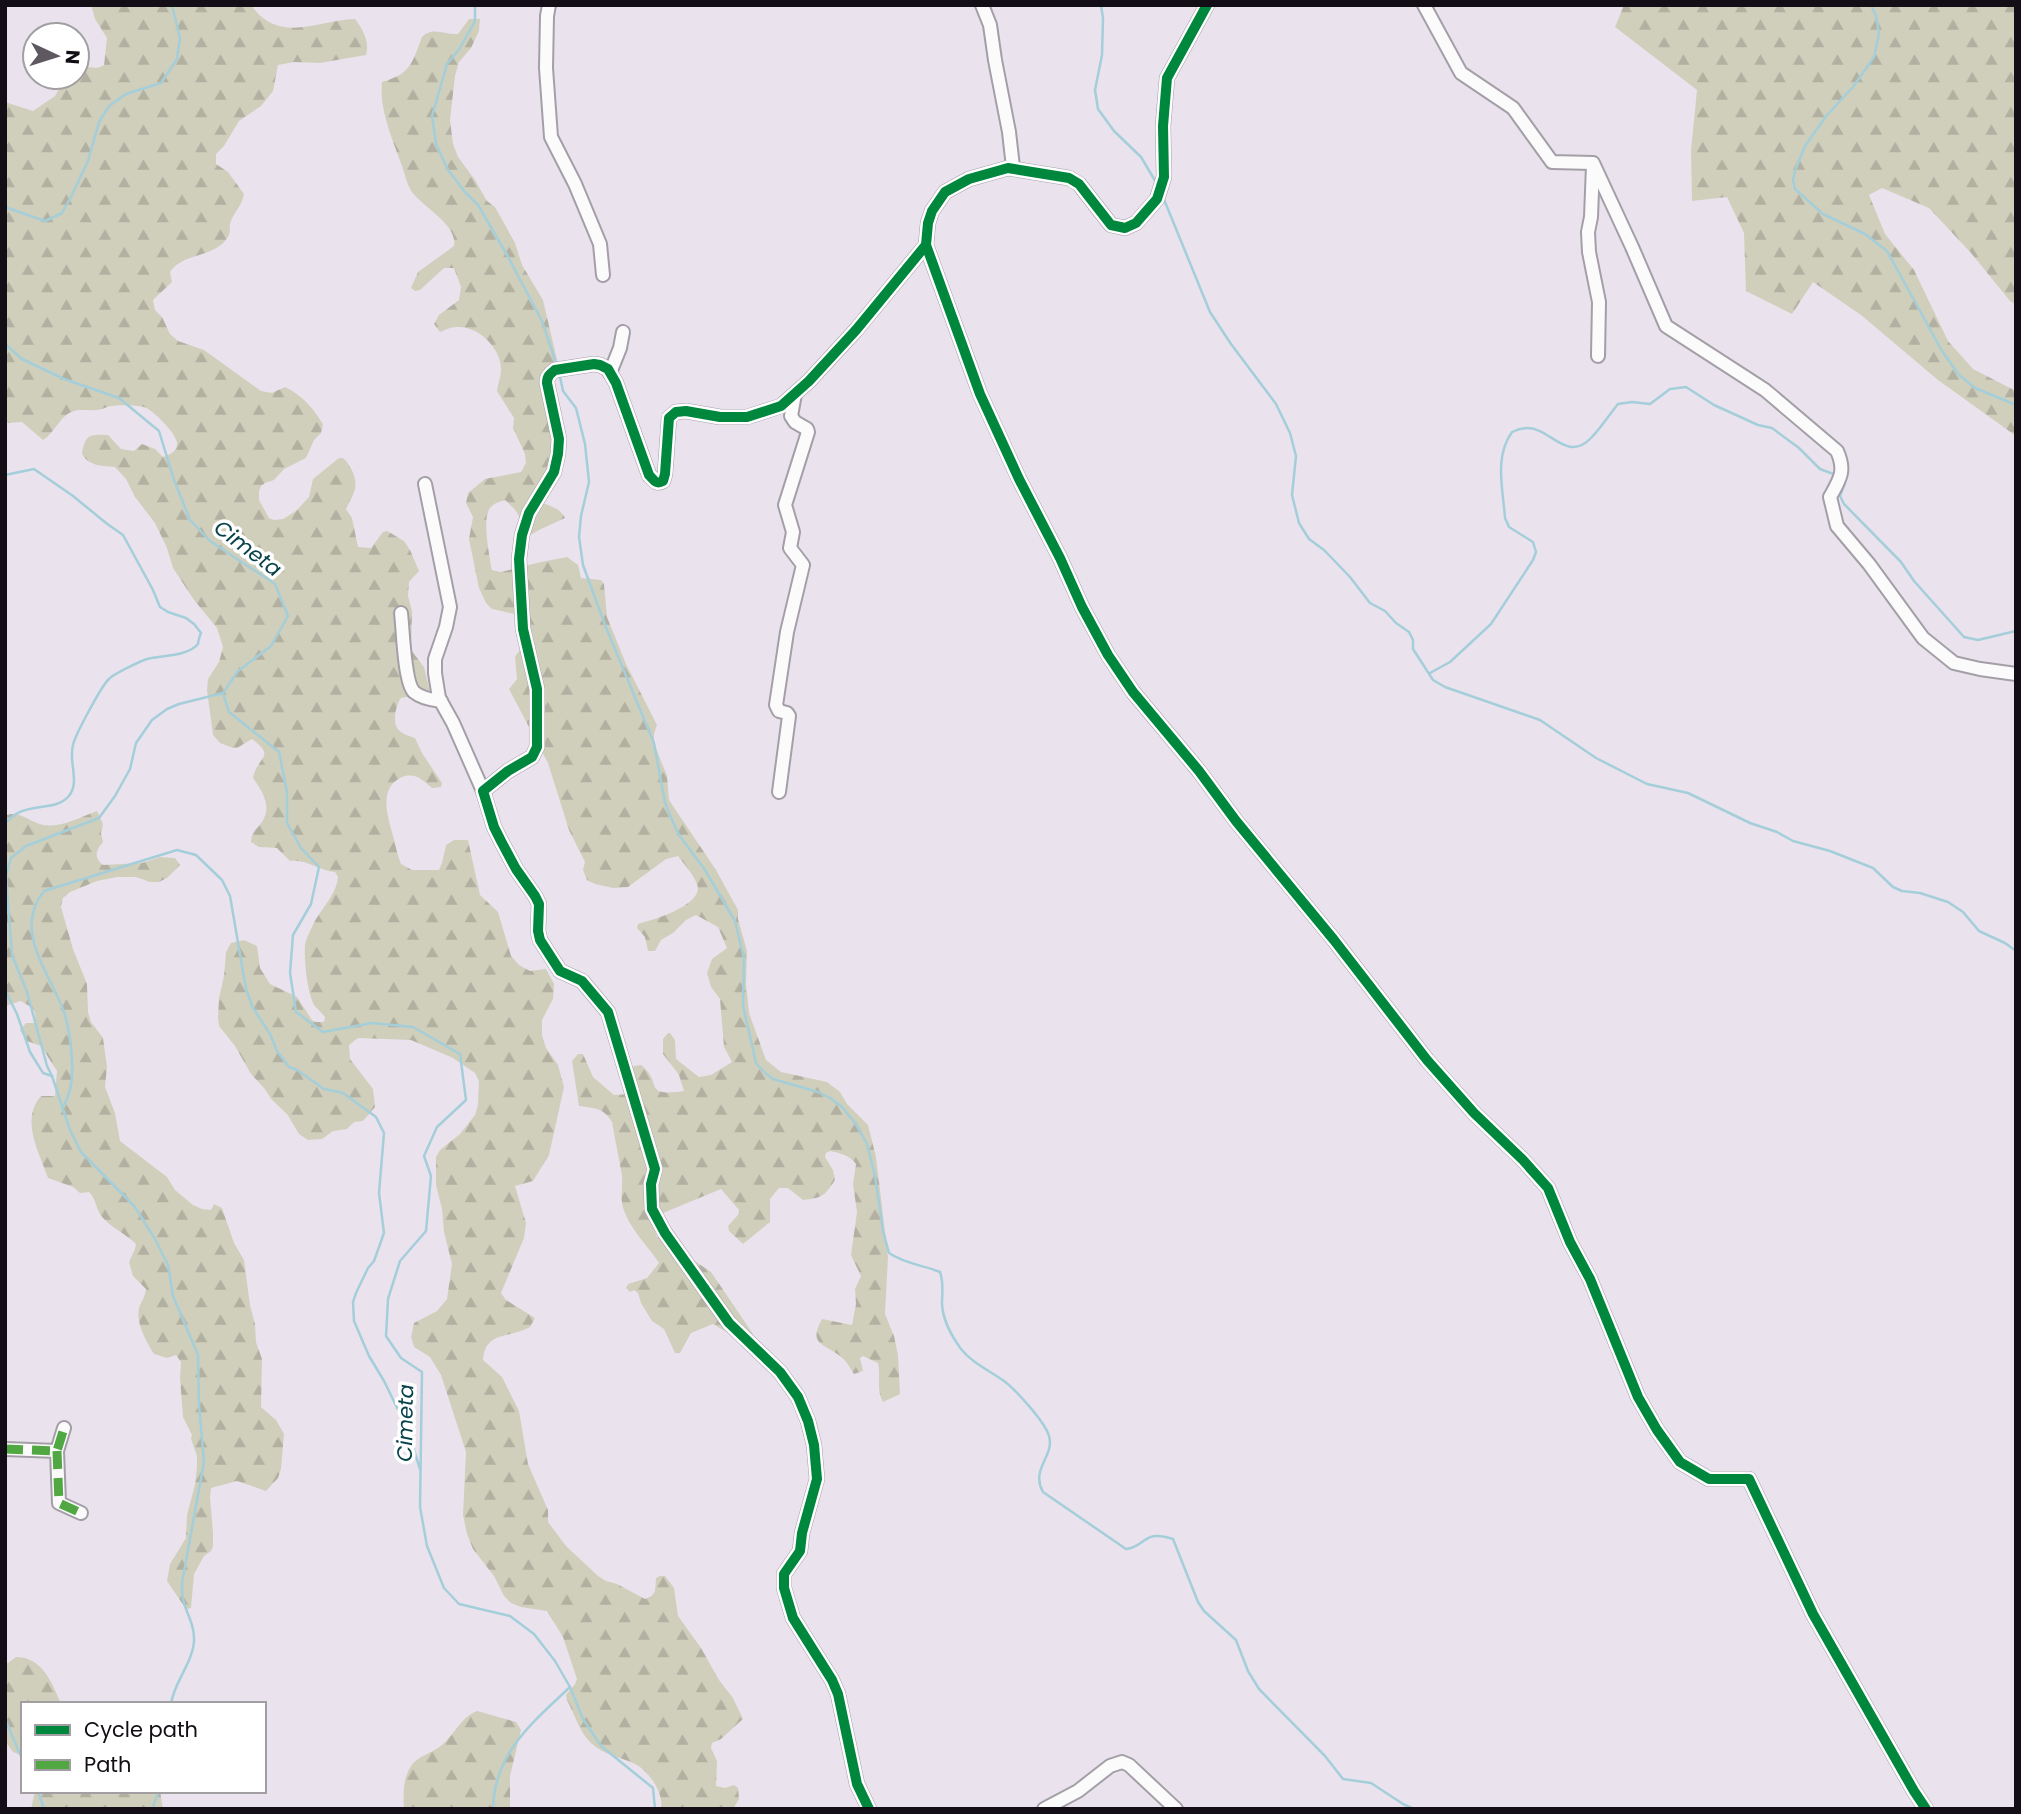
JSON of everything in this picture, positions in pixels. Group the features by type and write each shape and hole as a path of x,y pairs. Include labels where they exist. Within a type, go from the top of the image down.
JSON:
{"street":[{"path":"549,5 546,68 551,138 575,184 600,244 603,275"},
{"path":"982,5 990,25 1013,167"},
{"path":"1207,5 1167,78 1163,126 1164,177 1157,199 1136,223 1125,228 1111,225 1074,180 1013,167 969,179 945,192 932,211 926,245 980,394 1019,479 1108,655 1133,692 1199,771 1427,1060 1474,1113 1548,1188 1570,1242 1590,1279 1637,1397 1657,1430 1680,1462 1709,1479 1749,1479 1813,1614 1913,1791 1926,1809"},
{"path":"1424,5 1461,73 1513,108 1552,162 1593,163"},
{"path":"1593,163 1588,232 1598,302 1598,356"},
{"path":"1593,163 1666,326 1765,390 1837,451 1843,463 1840,479 1830,497 1837,526 1869,564 1923,638 1954,663 2016,674"},
{"path":"484,791 508,771 532,757 537,747 537,689 523,629 519,559 522,535 529,513 554,472 558,454 559,439 547,377 555,369 594,364 604,367 616,383 649,475 659,483 663,481 665,474 670,418 676,412 747,417 780,406 795,394 856,330 926,245"},
{"path":"610,373 623,332"},
{"path":"779,792 789,716 779,711 776,705 787,632 803,565 790,548 793,532 785,505 808,432 791,416 795,394"},
{"path":"425,484 450,607 435,659 441,701 484,791 494,827 516,869 536,895 539,904 540,940 560,971 582,981 608,1012 655,1169 651,1184 652,1209 665,1233 729,1323 780,1372 798,1397 808,1421 814,1445 817,1479 802,1533 800,1551 784,1573 784,1588 793,1618 838,1694 857,1784 869,1809"},
{"path":"401,612 411,687 415,694 441,701"},
{"path":"64,1428 58,1451 59,1503 81,1513"},
{"path":"5,1449 58,1451"},
{"path":"1044,1809 1079,1791 1110,1766 1122,1762 1129,1765 1176,1809"}],"green space":[{"path":"91,5 251,5 262,17 286,27 355,19 365,36 366,55 320,63 294,62 278,65 273,91 261,106 239,121 216,154 216,164 228,172 244,194 231,220 229,235 217,248 176,265 170,272 172,282 153,300 155,310 162,317 170,334 178,341 204,350 261,391 272,393 285,387 291,390 307,402 323,424 321,433 314,440 306,458 284,469 274,480 261,486 259,500 269,518 283,519 296,511 309,497 313,479 339,458 343,458 355,478 355,488 346,509 352,518 358,547 371,548 383,532 387,531 404,541 419,571 409,582 408,596 412,611 411,650 424,667 430,692 401,698 396,709 395,722 399,731 415,738 442,783 441,787 432,788 411,775 395,781 390,787 387,809 397,852 401,864 412,870 439,870 446,845 454,840 468,840 480,895 498,912 511,956 519,965 530,971 546,969 554,984 553,999 542,1020 542,1035 546,1048 558,1065 564,1087 549,1155 533,1181 515,1186 526,1223 524,1238 501,1293 506,1300 535,1318 530,1327 492,1341 483,1360 502,1377 519,1411 528,1464 548,1510 548,1522 566,1546 598,1576 645,1599 653,1594 656,1578 660,1576 665,1576 674,1588 678,1616 733,1698 743,1719 721,1739 712,1743 711,1748 717,1761 716,1786 725,1788 734,1785 738,1788 739,1799 733,1809 661,1809 658,1790 645,1772 635,1764 596,1747 587,1739 567,1700 566,1695 577,1679 563,1637 547,1611 521,1607 504,1596 494,1576 473,1549 467,1534 463,1515 466,1452 441,1375 430,1357 414,1347 411,1337 414,1323 437,1311 447,1299 452,1264 436,1185 436,1157 475,1115 479,1081 475,1073 453,1058 411,1040 358,1038 349,1045 350,1059 373,1089 375,1107 363,1121 354,1122 347,1129 333,1131 322,1139 308,1140 299,1134 287,1114 251,1074 235,1046 219,1026 219,998 226,952 231,943 244,940 257,946 260,968 270,984 297,997 312,1020 324,1022 325,1017 314,1005 309,992 305,945 316,919 337,884 338,877 335,872 290,861 277,848 259,847 251,842 266,810 263,794 253,778 264,754 252,739 233,748 220,743 213,735 207,690 208,679 219,662 223,647 217,628 173,568 155,523 135,497 126,479 115,467 92,463 82,454 89,437 108,435 121,449 134,451 142,444 155,449 163,457 176,448 173,434 153,412 137,406 109,406 98,410 74,411 65,416 43,440 22,422 5,421 5,102 33,111 58,91 91,91 91,68 104,65 107,38 95,19"},
{"path":"1624,5 2016,5 2016,305 1929,208 1882,188 1869,195 1885,234 1914,270 1948,341 1973,369 2016,391 2016,436 1938,380 1861,315 1813,282 1792,314 1746,291 1744,233 1727,197 1692,201 1691,150 1697,90 1615,27"},
{"path":"469,19 480,19 479,31 471,48 459,62 455,76 450,120 453,144 458,157 487,201 495,207 515,243 522,265 543,300 557,360 547,370 548,379 561,413 550,468 535,499 556,509 565,518 525,538 520,517 510,505 505,500 493,505 488,513 486,527 492,570 501,572 567,557 578,565 581,578 601,580 604,584 607,617 626,664 657,725 654,743 667,776 669,800 716,870 738,910 747,951 749,1013 766,1060 781,1072 827,1082 840,1092 847,1104 868,1125 876,1157 888,1257 885,1314 898,1355 900,1394 883,1402 878,1363 863,1356 860,1358 863,1371 854,1374 842,1358 817,1339 822,1319 852,1325 856,1304 855,1289 861,1276 851,1255 857,1212 853,1184 856,1164 845,1155 830,1151 826,1153 825,1157 833,1170 835,1180 819,1197 803,1200 788,1188 779,1188 770,1199 770,1222 743,1244 729,1231 728,1226 739,1210 721,1189 651,1218 657,1237 677,1244 687,1256 711,1272 753,1334 740,1340 713,1324 691,1333 680,1353 675,1353 664,1329 652,1321 638,1293 634,1290 630,1292 626,1288 628,1284 647,1278 659,1263 634,1230 623,1208 622,1176 612,1122 602,1111 579,1106 572,1061 578,1054 583,1054 593,1077 614,1095 640,1090 631,1070 634,1066 641,1065 658,1090 684,1091 679,1075 663,1054 663,1039 668,1033 675,1040 676,1059 699,1077 711,1075 732,1062 724,1047 720,999 711,987 707,973 712,959 727,948 718,927 696,915 661,940 655,951 648,951 645,937 637,928 638,924 686,905 697,892 695,880 678,856 666,859 628,887 613,888 587,880 583,870 585,862 569,830 548,763 509,689 517,679 515,657 523,645 517,633 515,614 492,609 479,588 469,539 473,517 466,503 468,493 485,479 521,472 526,463 525,454 513,428 514,418 497,391 501,369 493,346 480,334 464,327 440,332 434,324 439,315 459,300 461,287 454,268 444,268 420,290 411,288 418,272 454,246 454,238 446,224 417,198 407,183 388,125 382,93 382,82 405,71 416,54 422,37 435,31 458,34"},
{"path":"97,811 103,824 103,842 97,856 103,865 142,863 160,857 175,858 180,865 159,882 136,877 97,881 70,892 63,898 61,907 87,984 91,1022 103,1038 107,1067 105,1087 115,1113 120,1141 167,1177 175,1190 193,1205 211,1210 214,1204 222,1208 234,1243 244,1260 256,1342 262,1359 261,1407 276,1420 284,1434 281,1469 278,1478 266,1491 237,1481 211,1488 213,1546 194,1574 191,1608 186,1609 167,1581 170,1564 186,1538 187,1515 197,1466 192,1435 183,1417 181,1362 176,1355 167,1358 154,1354 142,1331 139,1311 146,1289 133,1276 129,1262 136,1244 103,1218 89,1192 80,1193 73,1187 48,1178 33,1136 32,1115 41,1096 55,1096 57,1071 41,1046 27,1041 20,1030 26,1023 35,1023 33,1009 21,1001 5,1006 5,816 17,815 44,825 52,825 67,823"},
{"path":"16,1657 33,1661 50,1679 60,1702 21,1702 21,1755 13,1752 5,1741 5,1665"},
{"path":"477,1711 516,1722 521,1730 510,1776 510,1809 404,1809 405,1781 411,1766 442,1745 467,1717"},
{"path":"35,1793 160,1793 163,1809 31,1809"}],"waterway":[{"name":"Cimeta","path":"5,207 45,221 62,213 88,161 99,122 109,106 126,94 161,83 177,59 180,38 172,5"},
{"path":"475,5 475,21 460,48 447,64 432,116 436,144 448,170 478,205 507,255 542,321 557,366"},
{"path":"1101,5 1102,55 1095,90 1098,109 1114,131 1141,157 1157,184"},
{"path":"1871,5 1879,34 1874,57 1805,146 1795,171 1795,189 1823,214 1865,234 1887,251 1942,351 1959,375 1975,388 2016,405"},
{"path":"1163,197 1210,312 1276,404 1290,433 1296,456 1292,495 1299,523 1309,539 1324,550 1350,577 1370,603 1385,611 1409,632 1413,649 1433,680 1445,687 1540,720 1596,758 1647,784 1688,793 1793,841 1830,851 1873,868 1893,887 1902,891 1920,893 1948,902 1963,912 1979,931 2016,951"},
{"name":"Cimeta","path":"5,344 22,359 64,379 119,398 159,431 190,520 210,541 275,584 288,616 271,646 238,671 223,693 229,712 279,752 287,792 287,823 301,848 319,867 311,904 293,935 290,973 296,1012 323,1032 372,1023 413,1027 460,1054 466,1100 437,1127 424,1156 431,1176 426,1231 400,1261 388,1299 386,1336 401,1358 422,1372 420,1507 427,1546 444,1588 459,1604 510,1616 534,1634 555,1661 570,1687 583,1719 601,1746 653,1788 655,1809"},
{"path":"559,372 563,391 576,408 585,444 589,482 579,537 583,565 654,743 665,803 673,822 735,921 744,958 743,1006 756,1063 773,1079 830,1098 842,1107 855,1123 867,1144 889,1253 940,1272 944,1316 957,1344 970,1358 1016,1391 1046,1430 1049,1450 1039,1476 1043,1492 1126,1549 1150,1537 1163,1536 1173,1539 1198,1602 1204,1611 1236,1640 1248,1671 1259,1689 1325,1756 1343,1779 1371,1783 1414,1809"},
{"path":"1430,673 1450,662 1491,624 1536,552 1533,542 1509,527 1505,518 1501,463 1506,442 1512,432 1526,428 1536,429 1566,446 1582,445 1602,426 1618,404 1650,404 1670,389 1686,387 1714,405 1758,425 1772,428 1799,448 1820,469 1836,475"},
{"path":"5,475 34,469 123,535 160,607 186,618 201,633 198,644 193,648 174,655 147,659 109,679 83,721 75,740 72,752 74,785 68,797 57,804 24,810 5,823"},
{"path":"1844,481 1840,496 1844,504 1901,562 1914,581 1964,637 1978,640 2016,631"},
{"path":"172,1702 194,1642 192,1625 183,1600 182,1583 204,1462 198,1355 173,1296 168,1265 155,1239 135,1207 81,1152 70,1130 47,1066 27,992 12,955 6,876 11,858 26,846 99,818 130,769 136,743 152,720 179,704 223,693"},
{"path":"62,1108 71,1085 70,1042 64,1012 43,967 33,936 35,906 44,891 177,850 196,855 222,880 230,896 246,989 253,1008 270,1034 277,1051 289,1067 324,1089 343,1093 376,1117 384,1133 379,1193 384,1233 374,1261 356,1293 353,1302 354,1321 407,1428 420,1469"},
{"path":"5,990 17,1014 30,1052 43,1073 52,1076"},
{"path":"493,1809 495,1789 508,1755 530,1726 570,1687"},
{"path":"5,1719 21,1756"},
{"path":"39,1793 44,1809"},
{"path":"152,1809 158,1793"}],"marked path":[{"path":"5,1449 57,1451 64,1428"},
{"path":"57,1451 59,1503 81,1513"}],"cycle path":[{"path":"1207,5 1167,78 1163,126 1164,177 1157,199 1136,223 1125,228 1111,225 1079,184 1069,178 1008,168 969,179 945,192 932,211 926,245 980,394 1019,479 1108,655 1133,692 1199,771 1427,1060 1474,1113 1548,1188 1570,1242 1590,1279 1638,1397 1657,1430 1680,1462 1709,1479 1749,1479 1813,1614 1926,1809"},
{"path":"869,1809 857,1784 838,1694 793,1618 784,1588 784,1574 800,1551 802,1533 817,1479 814,1445 808,1421 798,1397 780,1372 729,1323 665,1233 652,1209 651,1184 655,1169 608,1012 582,981 560,971 540,940 539,904 516,869 494,827 483,791 508,771 532,757 537,747 537,689 523,629 519,559 522,535 529,513 554,472 558,454 559,439 547,383 549,375 555,370 594,364 608,369 616,383 649,475 655,481 661,482 665,474 669,418 676,412 686,411 720,417 747,417 781,406 809,381 856,330 926,245"}]}
